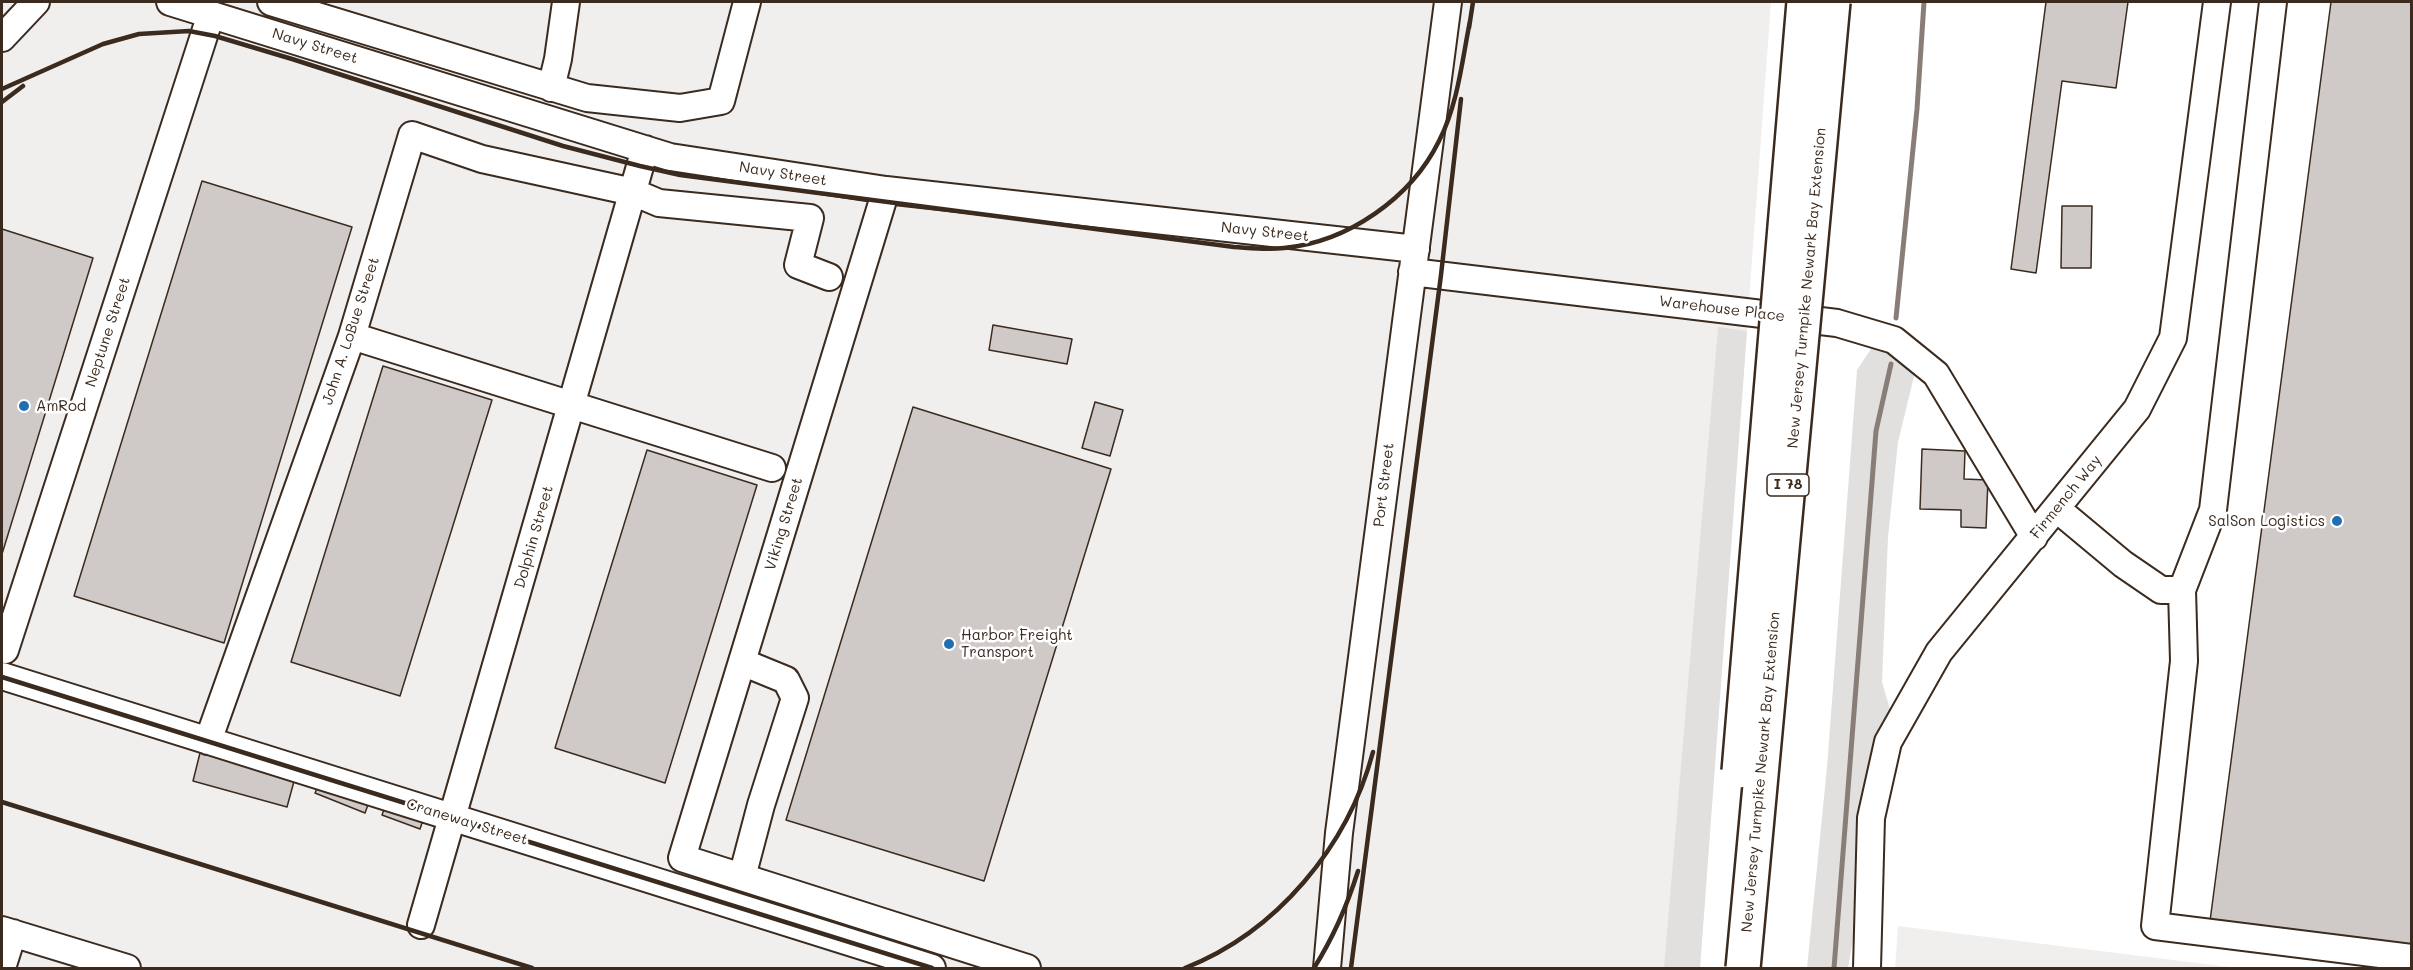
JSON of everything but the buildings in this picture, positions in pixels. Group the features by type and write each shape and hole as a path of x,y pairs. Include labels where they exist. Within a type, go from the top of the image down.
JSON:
{"highway":[{"name":"New Jersey Turnpike Newark Bay Extension","path":"1722,969 1804,2"},
{"name":"New Jersey Turnpike Newark Bay Extension","path":"1743,969 1833,2"}],"street":[{"path":"2,38 36,2"},
{"name":"Navy Street","path":"170,2 670,157 886,190 1414,260"},
{"path":"271,2 587,98 680,108 721,101 747,2"},
{"path":"551,88 558,59 566,2"},
{"name":"Port Street","path":"1327,969 1339,833 1448,2"},
{"name":"Firmench Way","path":"1867,969 1871,818 1888,742 1939,652 2137,409 2173,338 2217,2"},
{"path":"2273,2 2213,510 2182,590 2184,661 2156,926 2412,958"},
{"name":"Neptune Street","path":"3,649 211,14"},
{"name":"John A. LoBue Street","path":"208,741 352,336 412,135 482,159 633,192"},
{"name":"Dolphin Street","path":"421,925 645,149"},
{"name":"Viking Street","path":"742,878 682,858 886,190"},
{"path":"633,192 659,203 810,218 798,265 829,277"},
{"name":"Warehouse Place","path":"1414,260 1837,323 1894,340 1936,374 2034,537"},
{"path":"352,336 772,468"},
{"path":"2056,509 2123,564 2161,590 2182,590"},
{"path":"742,662 786,680 795,698 761,805 742,878 1027,969"},
{"name":"Craneway Street","path":"2,676 932,969"},
{"path":"2,968 7,931 127,969"}],"shaded area":[{"path":"2,2 1771,2 1700,968 2,968"},
{"path":"1718,327 1747,331 1700,968 1664,968"},
{"path":"1877,340 1916,368 1898,442 1888,537 1882,682 1892,716 1848,968 1807,968 1827,767 1857,370"},
{"path":"1898,926 2238,968 1895,968"}],"waterway":[{"path":"1896,318 1917,109 1924,2"},
{"path":"1834,968 1876,431 1891,364"}],"railway":[{"path":"1469,28 1473,2"},
{"path":"2,89 103,44 139,34 189,31 215,36 292,59 563,146 680,175 1234,247 1278,249 1308,244 1354,227 1375,214 1412,181 1427,162 1439,141 1451,112 1470,21"},
{"path":"2,102 23,86"},
{"path":"1351,968 1441,275 1461,99"},
{"path":"2,677 932,968"},
{"path":"1185,968 1218,952 1250,932 1278,909 1304,882 1327,852 1346,820 1362,787 1373,752"},
{"path":"2,802 532,968"},
{"path":"1314,968 1339,921 1358,871"}],"place":[{"name":"AmRod","path":"24,406"},
{"name":"SalSon Logistics","path":"2337,521"},
{"name":"Harbor Freight Transport","path":"949,644"}]}
